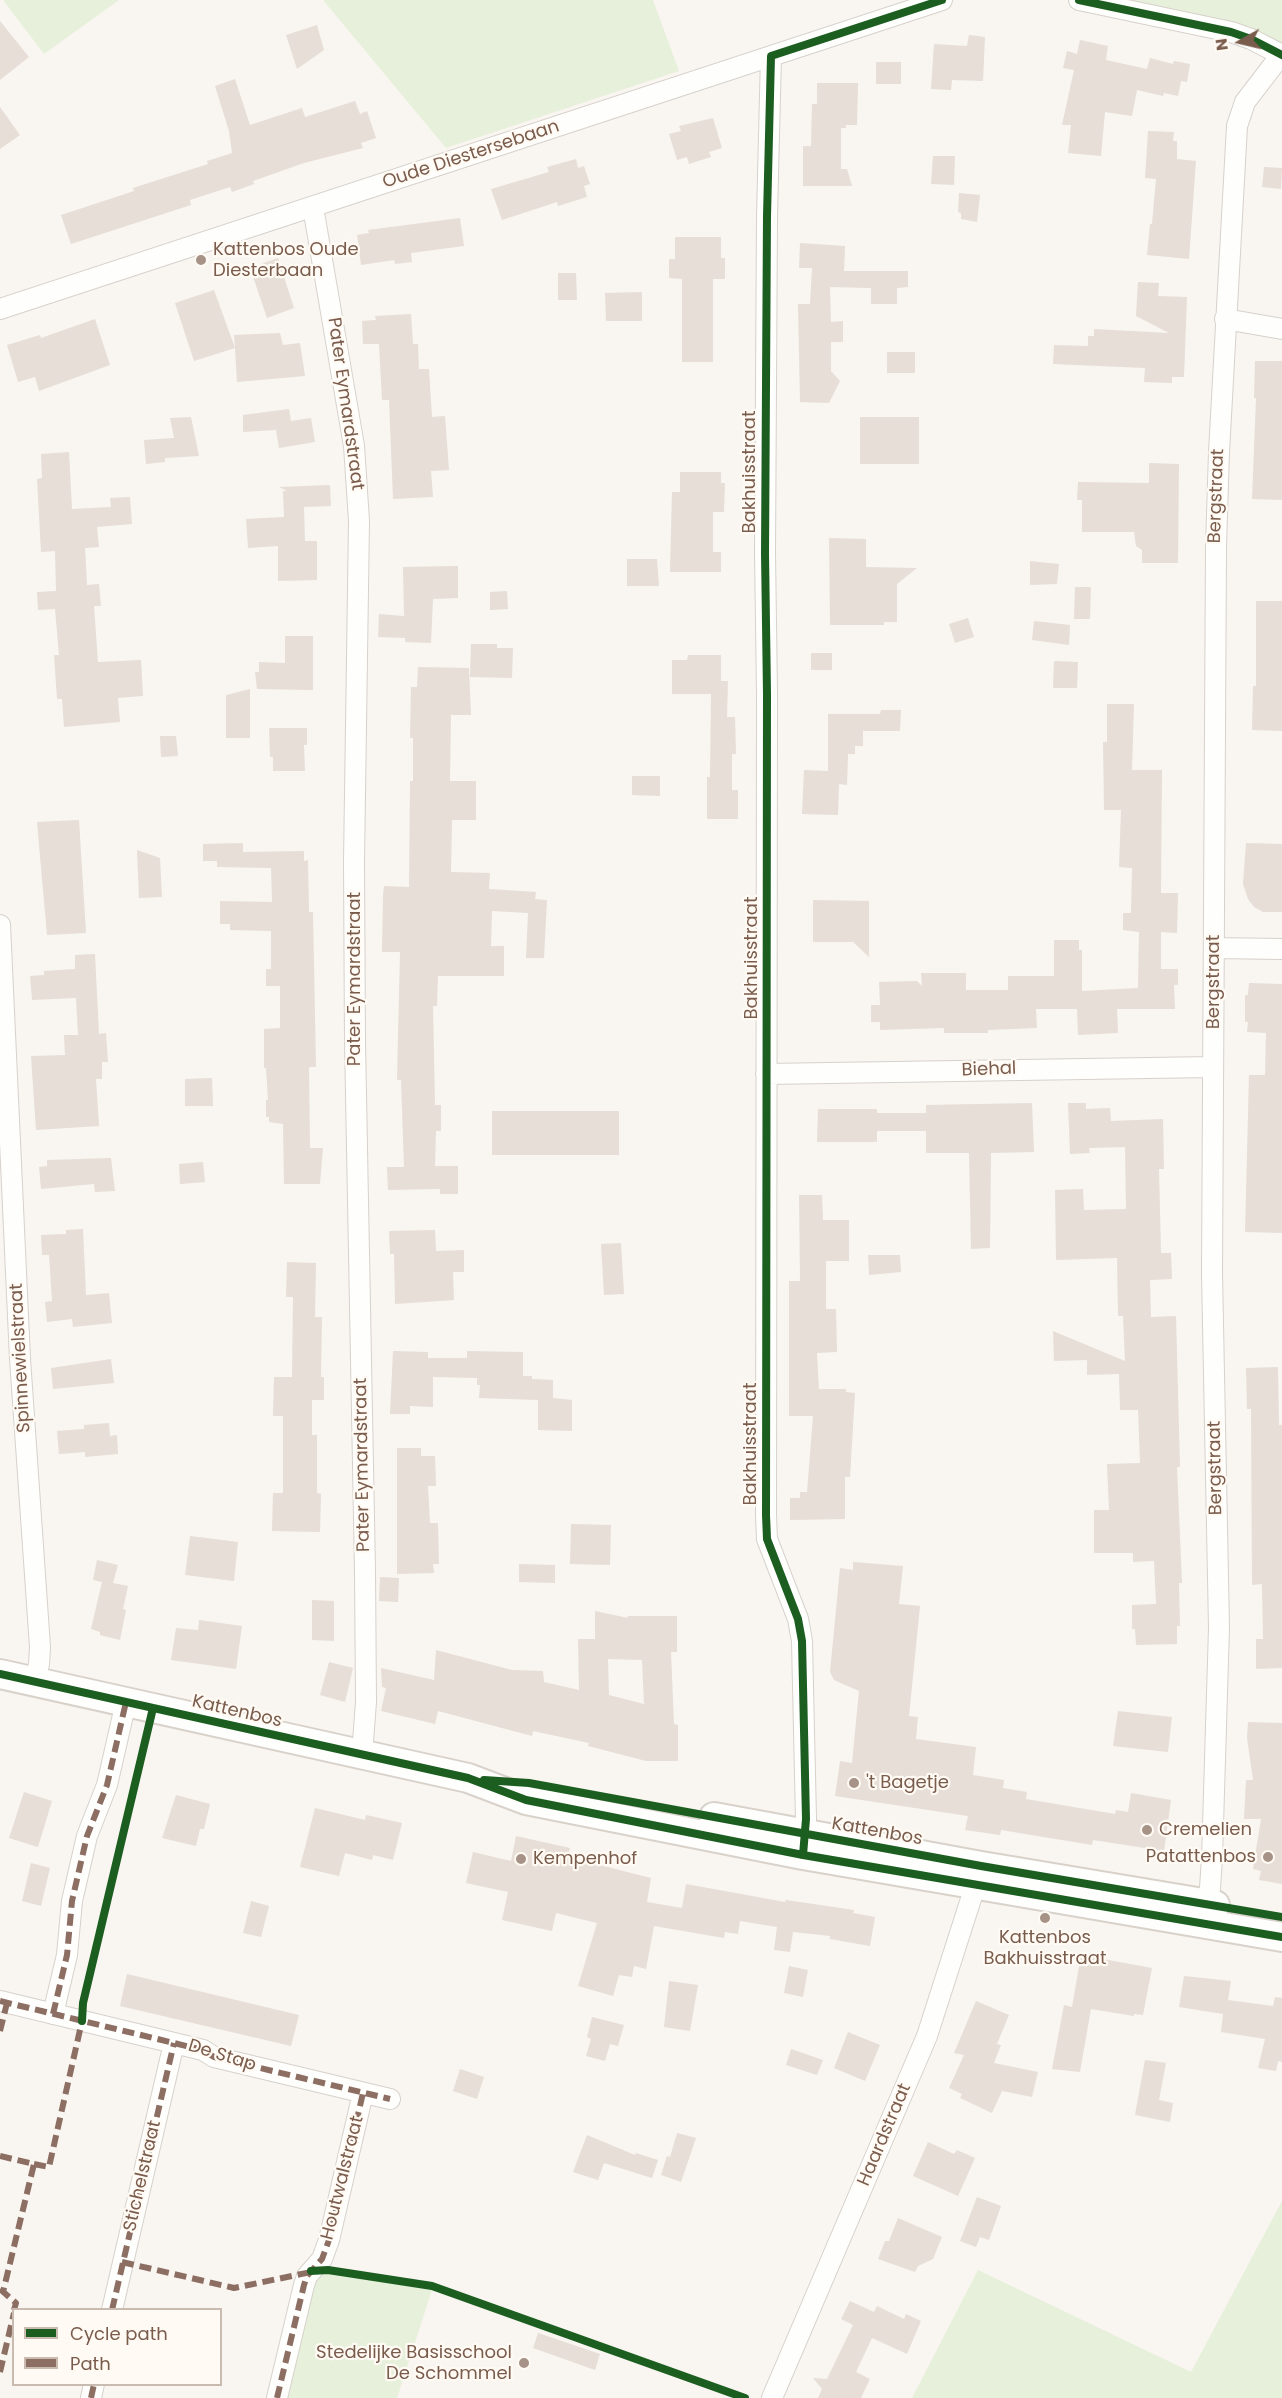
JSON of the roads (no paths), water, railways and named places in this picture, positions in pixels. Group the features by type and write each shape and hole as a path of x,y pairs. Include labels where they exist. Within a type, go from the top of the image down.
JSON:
{"main road":[{"name":"Kattenbos","path":"0,1674 468,1778 526,1800 804,1844 1204,1913 1282,1917"},
{"name":"Kattenbos","path":"1204,1913 1282,1937"}],"street":[{"name":"Oude Diestersebaan","path":"0,309 942,0"},
{"path":"1079,0 1231,32 1251,39 1281,55"},
{"name":"Bergstraat","path":"1204,1913 1212,1858 1219,1628 1212,1273 1212,1067 1216,547 1225,319 1239,113 1255,86 1281,55"},
{"name":"Bakhuisstraat","path":"771,56 765,417 766,1515 767,1539 798,1619 802,1641 804,1844"},
{"name":"Pater Eymardstraat","path":"313,207 354,447 359,521 354,862 365,1583 366,1702 362,1755"},
{"path":"1225,319 1282,329"},
{"name":"Spinnewielstraat","path":"0,925 20,1359 40,1647 35,1682"},
{"path":"1214,948 1282,949"},
{"name":"Biehal","path":"766,1074 1212,1067"},
{"path":"53,2014 67,1955 72,1901 87,1836 107,1785 126,1702"},
{"name":"Haardstraat","path":"772,2398 927,2036 979,1876"},
{"name":"De Stap","path":"0,2001 203,2050 214,2057 390,2099"},
{"name":"Stichelstraat","path":"112,2308 174,2043"},
{"name":"Houtwalstraat","path":"277,2398 304,2285 321,2259 329,2240 363,2093"}],"place":[{"name":"Kattenbos Oude Diesterbaan","path":"201,260"},
{"name":"'t Bagetje","path":"854,1783"},
{"name":"Cremelien","path":"1147,1830"},
{"name":"Patattenbos","path":"1268,1857"},
{"name":"Kempenhof","path":"521,1859"},
{"name":"Kattenbos Bakhuisstraat","path":"1045,1918"},
{"name":"Stedelijke Basisschool De Schommel","path":"524,2363"}]}
